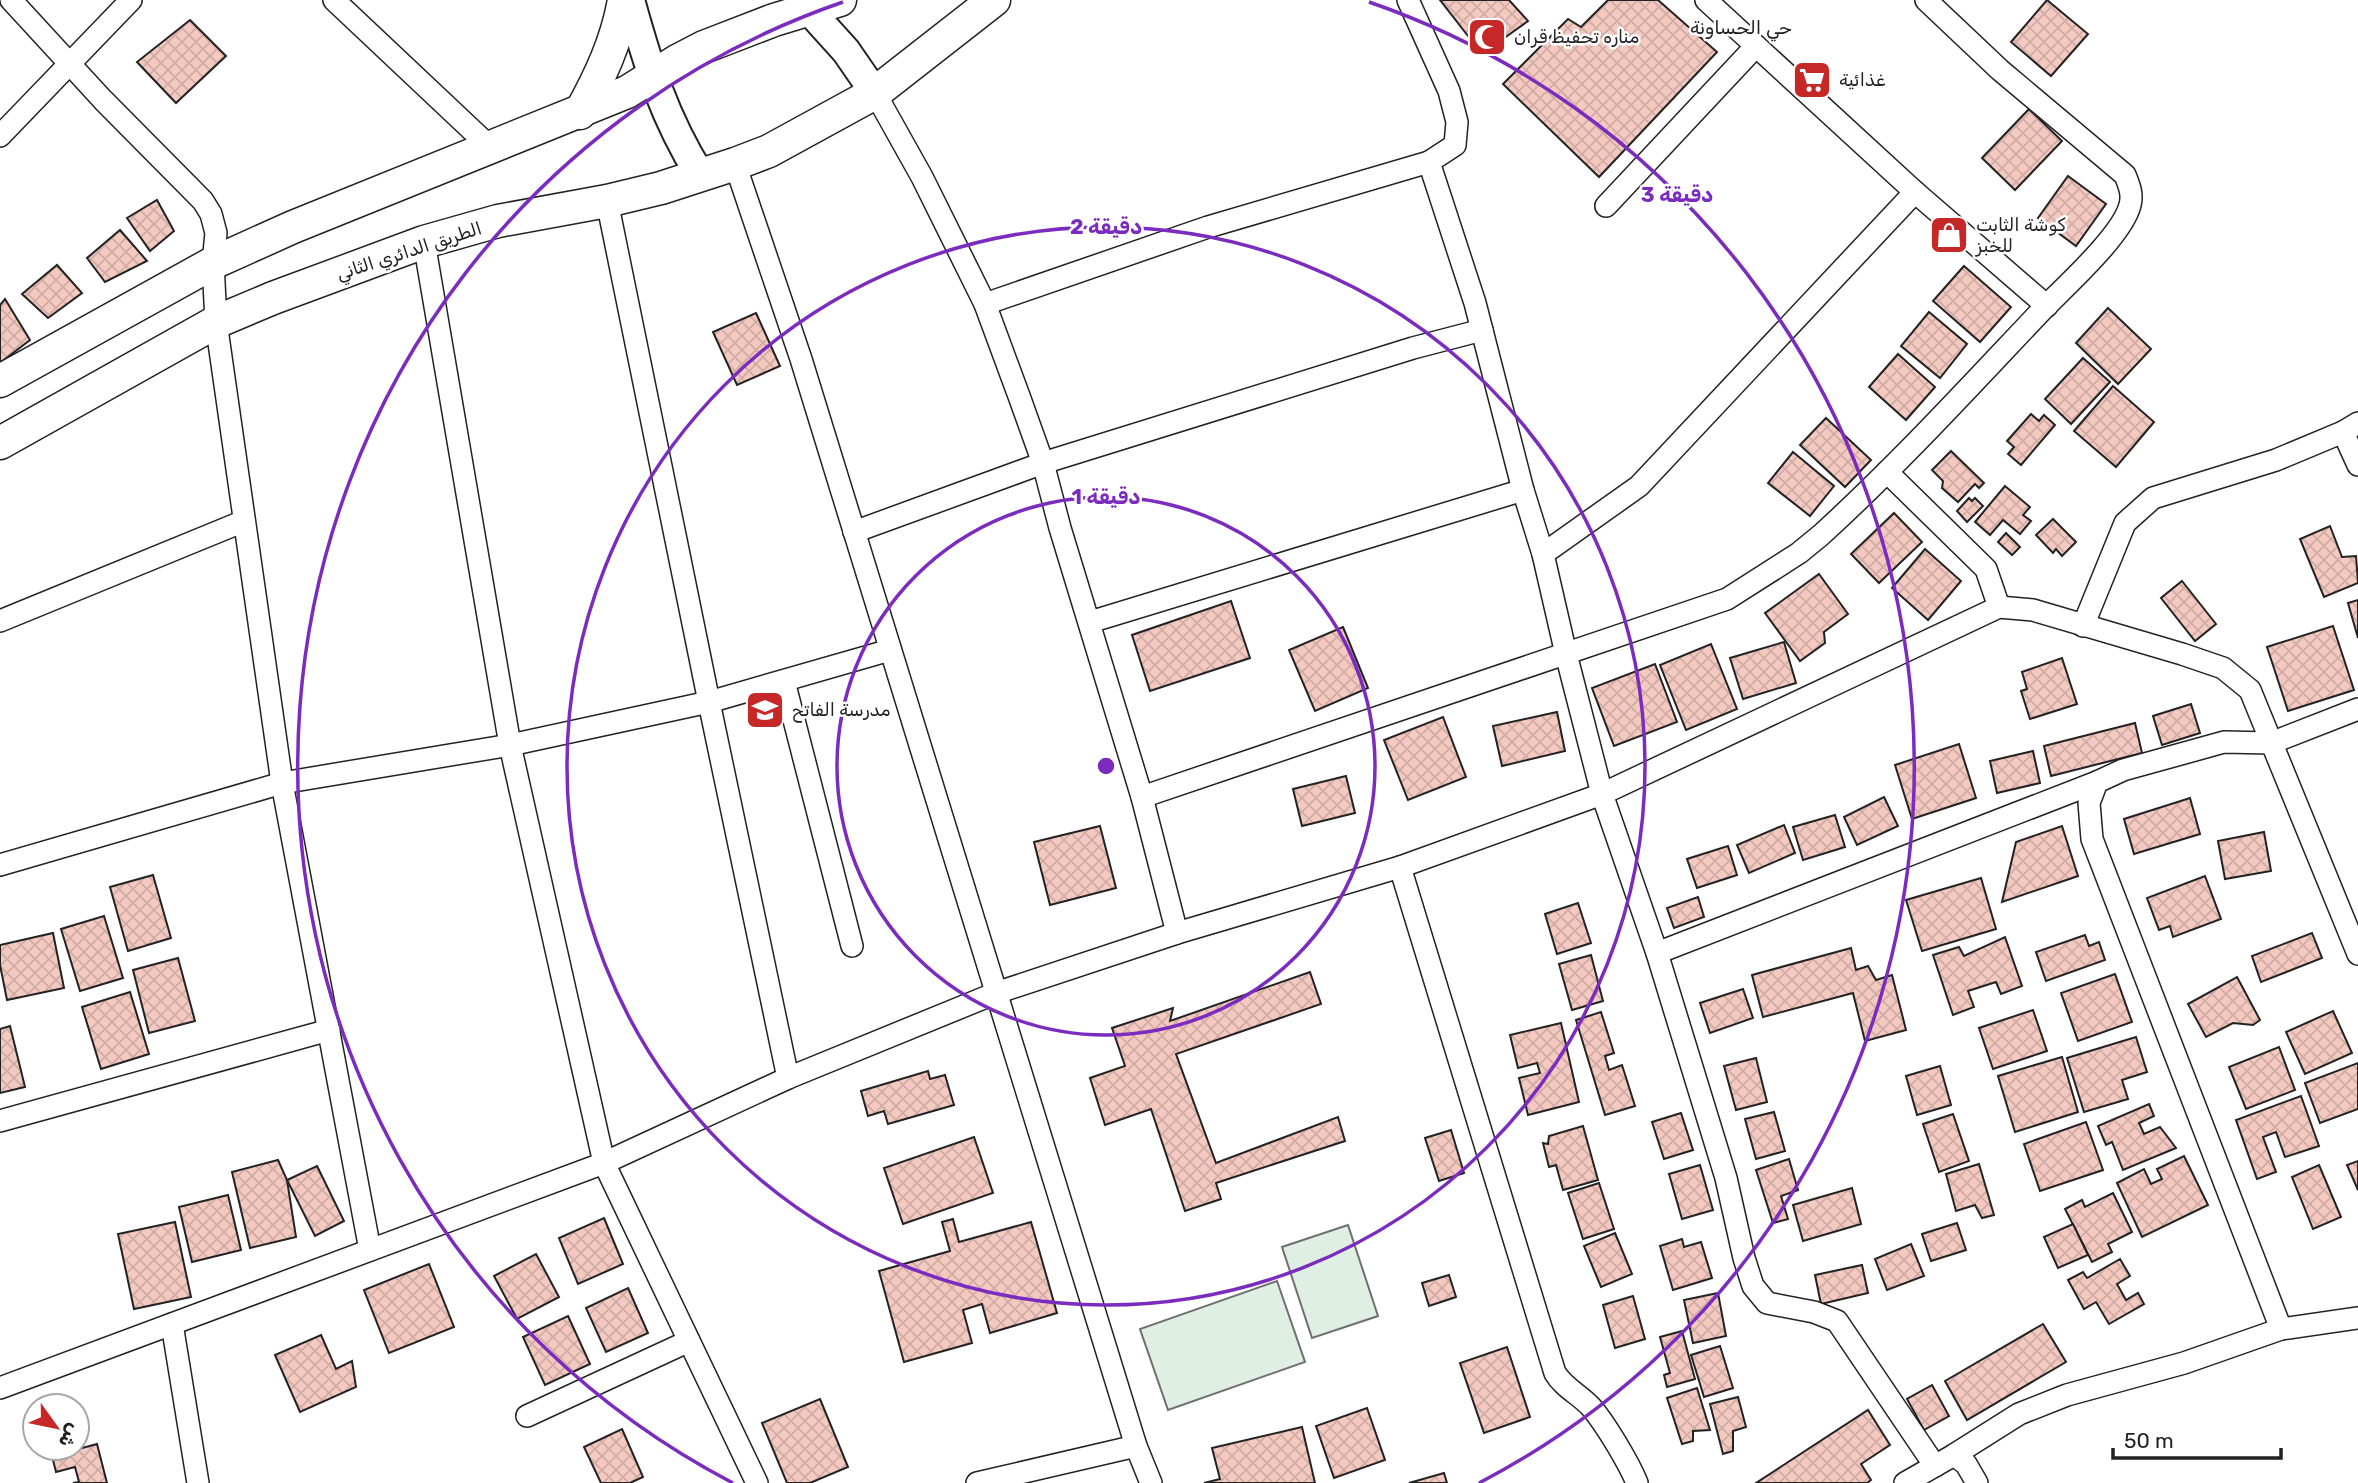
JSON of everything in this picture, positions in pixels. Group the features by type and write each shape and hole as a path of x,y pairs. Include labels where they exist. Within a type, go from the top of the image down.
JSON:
{"main road":[{"path":"580,113 615,39 624,0"},
{"path":"630,0 652,76 673,128 699,175"},
{"name":"الطريق الدائري الثاني","path":"0,443 216,322 273,298 424,242 498,221 607,201 699,175 735,164 802,135 875,93 964,10 994,0"},
{"path":"0,381 214,262 293,227 580,113 627,92 704,47 817,3 875,93"}],"street":[{"path":"11,0 69,64 203,201 211,214 216,233 216,322 282,783 370,1250"},
{"path":"0,136 131,0"},
{"path":"334,0 491,148"},
{"path":"985,304 1208,227 1429,162 1455,145 1457,122 1449,91 1408,0"},
{"path":"1706,0 1915,192 2047,306"},
{"path":"1142,797 1727,598 1799,553 1850,509 1959,400 2078,274 2121,224 2130,207 2132,191 2125,175 2000,70 1926,0"},
{"path":"1606,206 1756,46"},
{"path":"875,93 922,177 985,304 1043,463 1060,528 1142,797 1177,933"},
{"path":"1429,162 1482,330 1523,490 1543,554 1602,794 1657,953 1726,1178 1753,1286 1767,1303 1814,1312 1837,1321 1935,1466"},
{"path":"735,164 801,359 1136,1446 1151,1483"},
{"path":"1543,554 1639,486 1915,192"},
{"path":"607,201 788,1078"},
{"path":"424,242 510,745 604,1163 757,1483"},
{"path":"854,532 1043,463 1413,348 1482,330"},
{"path":"2083,626 2126,523 2153,498 2276,460 2351,428 2358,465"},
{"path":"1887,472 1986,569 1998,607"},
{"path":"1090,622 1523,490"},
{"path":"0,621 244,520"},
{"path":"0,1388 604,1163 788,1078 996,993 1177,933 1401,867 1602,794 1998,607 2033,610 2223,668 2250,690 2358,954"},
{"path":"0,865 282,783 510,745 709,702 890,650"},
{"path":"784,681 852,946"},
{"path":"1657,953 2123,770 2224,742 2271,743 2358,709"},
{"path":"2097,782 2089,803 2092,839 2281,1329"},
{"path":"1401,867 1555,1373 1566,1387 1590,1406 1631,1468 1637,1483"},
{"path":"0,1121 329,1030"},
{"path":"1905,1483 2019,1414 2067,1395 2184,1363 2281,1329 2358,1318"},
{"path":"172,1324 198,1483"},
{"path":"527,1416 689,1341"},
{"path":"977,1483 1136,1446"},
{"path":"1954,1455 1966,1464 1977,1483"}],"green space":[{"path":"1348,1225 1378,1316 1312,1338 1282,1247"},
{"path":"1277,1281 1305,1362 1168,1410 1140,1329"}],"building":[{"name":"مناره تحفيظ قران","path":"1440,0 1509,0 1528,21 1482,54"},
{"path":"1608,0 1658,0 1717,52 1599,177 1503,84 1568,19 1581,27"},
{"path":"2047,0 2088,34 2051,76 2011,42"},
{"path":"190,20 226,56 176,103 137,62"},
{"path":"2029,109 2062,141 2015,190 1982,158"},
{"path":"2068,176 2106,204 2076,246 2038,218"},
{"path":"157,200 174,231 150,251 127,218"},
{"path":"120,230 147,261 105,282 87,258"},
{"path":"57,265 82,293 48,318 22,294"},
{"path":"1964,266 2011,307 1980,342 1933,301"},
{"path":"5,299 30,340 0,363 0,305"},
{"path":"2108,308 2151,349 2118,384 2076,343"},
{"path":"1929,312 1967,344 1940,378 1901,346"},
{"path":"756,313 780,366 737,385 713,332"},
{"path":"1898,354 1935,387 1906,420 1869,387"},
{"path":"2083,358 2110,382 2071,424 2045,399"},
{"path":"2113,386 2154,422 2116,467 2074,431"},
{"path":"2031,414 2039,421 2044,415 2055,425 2021,465 2008,454 2014,447 2007,441"},
{"path":"1826,418 1871,460 1845,487 1800,445"},
{"path":"1951,451 1984,483 1979,488 1975,484 1958,502 1942,488 1943,481 1932,470"},
{"path":"1793,452 1834,486 1810,516 1768,483"},
{"path":"2005,486 2030,507 2023,515 2031,521 2020,534 2003,520 1990,535 1975,522"},
{"path":"1969,498 1972,501 1975,498 1983,506 1967,522 1957,511"},
{"path":"1894,513 1922,542 1879,583 1851,554"},
{"path":"2053,519 2076,542 2062,556 2056,549 2053,553 2036,535"},
{"path":"2330,526 2342,557 2356,556 2358,583 2324,597 2300,539"},
{"path":"2006,533 2020,547 2012,555 1998,542"},
{"path":"1925,549 1961,581 1928,620 1892,588"},
{"path":"1819,574 1848,614 1824,632 1825,643 1800,661 1765,613"},
{"path":"2182,581 2216,624 2195,641 2161,598"},
{"path":"2358,600 2358,638 2348,603"},
{"path":"1231,601 1250,658 1150,691 1132,635"},
{"path":"2333,626 2354,690 2288,711 2267,647"},
{"path":"1343,627 1368,688 1315,711 1289,650"},
{"path":"1784,642 1796,683 1743,699 1730,658"},
{"path":"1711,644 1737,709 1686,730 1660,665"},
{"path":"2062,658 2077,704 2030,719 2021,691 2027,689 2022,672"},
{"path":"1655,664 1677,722 1614,746 1592,688"},
{"path":"2191,704 2200,733 2162,745 2153,716"},
{"path":"1557,712 1565,751 1502,766 1493,726"},
{"path":"1443,717 1466,777 1408,800 1384,740"},
{"path":"2135,723 2142,753 2051,776 2044,746"},
{"path":"1959,744 1976,798 1912,819 1895,765"},
{"path":"2033,751 2040,783 1997,793 1990,761"},
{"path":"1346,776 1355,813 1302,826 1293,789"},
{"path":"1884,797 1898,826 1857,845 1844,817"},
{"path":"2190,798 2200,834 2134,854 2124,819"},
{"path":"1835,815 1845,847 1803,860 1793,827"},
{"path":"1784,825 1795,853 1749,873 1737,845"},
{"path":"1100,826 1116,888 1050,905 1034,842"},
{"path":"2062,826 2078,876 2002,902 2016,842"},
{"path":"2264,832 2271,871 2225,879 2218,841"},
{"path":"1728,846 1737,875 1697,888 1687,859"},
{"path":"153,875 171,938 128,951 110,887"},
{"path":"2205,876 2221,919 2173,937 2170,926 2159,930 2147,898"},
{"path":"1981,878 1996,929 1922,951 1906,900"},
{"path":"1698,897 1704,917 1674,928 1667,908"},
{"path":"1578,903 1591,943 1557,954 1545,914"},
{"path":"104,916 123,978 80,991 61,929"},
{"path":"53,933 64,988 7,1000 0,965 0,945"},
{"path":"2312,933 2322,958 2261,982 2252,956"},
{"path":"2085,935 2089,946 2099,942 2105,960 2046,981 2036,952"},
{"path":"2005,937 2022,986 2001,994 1996,982 1968,991 1974,1007 1953,1015 1933,955 1959,947 1964,956"},
{"path":"1851,948 1856,970 1868,966 1876,980 1892,975 1906,1030 1865,1041 1853,993 1763,1017 1752,975"},
{"path":"1591,955 1603,1001 1572,1010 1559,964"},
{"path":"178,958 195,1021 149,1033 133,970"},
{"path":"1310,972 1321,1004 1176,1054 1216,1163 1338,1117 1345,1141 1216,1183 1221,1199 1185,1211 1151,1109 1105,1125 1090,1078 1125,1066 1112,1028 1173,1008 1170,1021"},
{"path":"2115,974 2132,1022 2078,1041 2061,993"},
{"path":"2237,977 2260,1020 2253,1025 2233,1023 2206,1037 2188,1004"},
{"path":"1743,989 1753,1018 1710,1033 1700,1003"},
{"path":"130,992 149,1054 101,1069 82,1007"},
{"path":"2033,1010 2047,1051 1993,1069 1979,1028"},
{"path":"2333,1011 2352,1053 2305,1074 2286,1032"},
{"path":"1601,1012 1614,1053 1605,1056 1609,1070 1622,1065 1635,1106 1605,1115 1576,1020"},
{"path":"1561,1023 1579,1102 1528,1115 1519,1078 1540,1073 1537,1063 1518,1068 1510,1035"},
{"path":"10,1026 25,1087 0,1093 0,1029"},
{"path":"2136,1037 2147,1072 2122,1080 2128,1099 2084,1112 2067,1058"},
{"path":"2279,1047 2295,1090 2246,1109 2229,1067"},
{"path":"2062,1057 2078,1112 2015,1132 1998,1076"},
{"path":"1756,1058 1767,1102 1736,1110 1724,1066"},
{"path":"2358,1063 2358,1109 2320,1123 2305,1083"},
{"path":"1940,1066 1951,1105 1917,1115 1906,1076"},
{"path":"928,1071 930,1079 945,1075 954,1105 888,1124 884,1111 868,1116 861,1091"},
{"path":"2301,1096 2319,1146 2285,1157 2276,1132 2263,1137 2276,1172 2257,1179 2236,1120"},
{"path":"2149,1104 2154,1116 2139,1123 2144,1134 2160,1127 2176,1148 2123,1170 2112,1142 2106,1145 2098,1126"},
{"path":"1774,1112 1785,1151 1756,1159 1745,1119"},
{"path":"1681,1113 1693,1150 1664,1159 1652,1122"},
{"path":"1953,1114 1969,1161 1939,1172 1923,1124"},
{"path":"2086,1122 2103,1170 2040,1191 2024,1144"},
{"path":"1583,1126 1598,1180 1563,1190 1556,1165 1549,1167 1543,1143 1548,1144 1549,1136"},
{"path":"1451,1130 1464,1173 1439,1181 1425,1138"},
{"path":"974,1137 993,1193 903,1224 884,1168"},
{"path":"2184,1156 2208,1205 2142,1237 2117,1183 2144,1169 2151,1184 2162,1179 2157,1169"},
{"path":"1789,1159 1798,1190 1781,1196 1788,1219 1773,1223 1756,1170"},
{"path":"278,1160 287,1180 296,1237 250,1248 232,1172"},
{"path":"2358,1161 2358,1190 2347,1165"},
{"path":"1979,1164 1994,1215 1982,1218 1975,1205 1956,1211 1946,1174"},
{"path":"1700,1165 1713,1210 1682,1219 1669,1174"},
{"path":"2319,1165 2341,1217 2313,1229 2292,1177"},
{"path":"317,1166 344,1221 315,1236 287,1180"},
{"path":"1599,1183 1614,1229 1583,1239 1568,1193"},
{"path":"1852,1188 1861,1224 1803,1241 1793,1205"},
{"path":"2113,1193 2132,1232 2108,1244 2112,1252 2092,1262 2065,1209 2082,1200 2085,1207"},
{"path":"228,1195 241,1250 192,1262 179,1207"},
{"path":"604,1218 623,1264 578,1284 559,1238"},
{"path":"953,1219 959,1242 1031,1222 1057,1313 990,1333 982,1304 963,1310 972,1343 904,1362 879,1271 950,1251 942,1222"},
{"path":"175,1222 191,1297 134,1309 118,1234"},
{"path":"1957,1223 1966,1250 1931,1261 1922,1234"},
{"path":"2073,1224 2088,1255 2058,1268 2044,1237"},
{"path":"1615,1233 1632,1274 1601,1287 1584,1246"},
{"path":"1682,1239 1684,1247 1701,1242 1712,1278 1673,1290 1660,1246"},
{"path":"1911,1244 1924,1276 1887,1290 1875,1259"},
{"path":"536,1254 559,1297 517,1319 494,1276"},
{"path":"2120,1259 2130,1276 2117,1284 2126,1300 2138,1293 2144,1304 2109,1324 2096,1302 2084,1309 2068,1280 2083,1272 2087,1278"},
{"path":"429,1264 454,1327 389,1353 364,1290"},
{"path":"1862,1265 1868,1293 1821,1304 1815,1275"},
{"path":"1449,1275 1456,1297 1429,1306 1422,1283"},
{"path":"628,1288 648,1333 606,1352 586,1308"},
{"path":"1718,1293 1726,1336 1693,1343 1684,1300"},
{"path":"1633,1296 1645,1339 1615,1348 1603,1305"},
{"path":"568,1316 590,1364 545,1385 523,1337"},
{"path":"2043,1324 2066,1362 1967,1420 1945,1381"},
{"path":"1682,1331 1695,1379 1667,1387 1664,1375 1670,1373 1660,1337"},
{"path":"321,1335 336,1369 352,1361 356,1387 300,1412 275,1355"},
{"path":"1720,1346 1733,1388 1704,1397 1691,1355"},
{"path":"1507,1347 1530,1417 1484,1433 1460,1363"},
{"path":"1932,1385 1949,1416 1924,1430 1907,1399"},
{"path":"1697,1388 1710,1430 1693,1431 1693,1441 1682,1444 1667,1398"},
{"path":"1738,1397 1746,1427 1733,1431 1733,1451 1723,1454 1710,1404"},
{"path":"820,1399 848,1467 810,1483 787,1483 762,1423"},
{"path":"1367,1408 1385,1460 1334,1478 1316,1426"},
{"path":"1868,1410 1890,1445 1861,1464 1871,1480 1867,1483 1756,1483"},
{"path":"1302,1427 1315,1483 1204,1483 1220,1479 1212,1448"},
{"path":"622,1429 643,1477 630,1483 601,1483 584,1447"},
{"path":"97,1444 107,1483 73,1483 79,1482 75,1467 56,1472 54,1462 91,1462 91,1446"},
{"path":"1444,1473 1447,1483 1409,1483"}],"place":[{"name":"مناره تحفيظ قران","path":"1487,37"},
{"name":"غذائية","path":"1812,80"},
{"name":"كوشة الثابت للخبز","path":"1949,235"},
{"name":"مدرسة الفاتح","path":"765,710"}],"district":[{"name":"حي الحساونة","path":"1741,27"}]}
